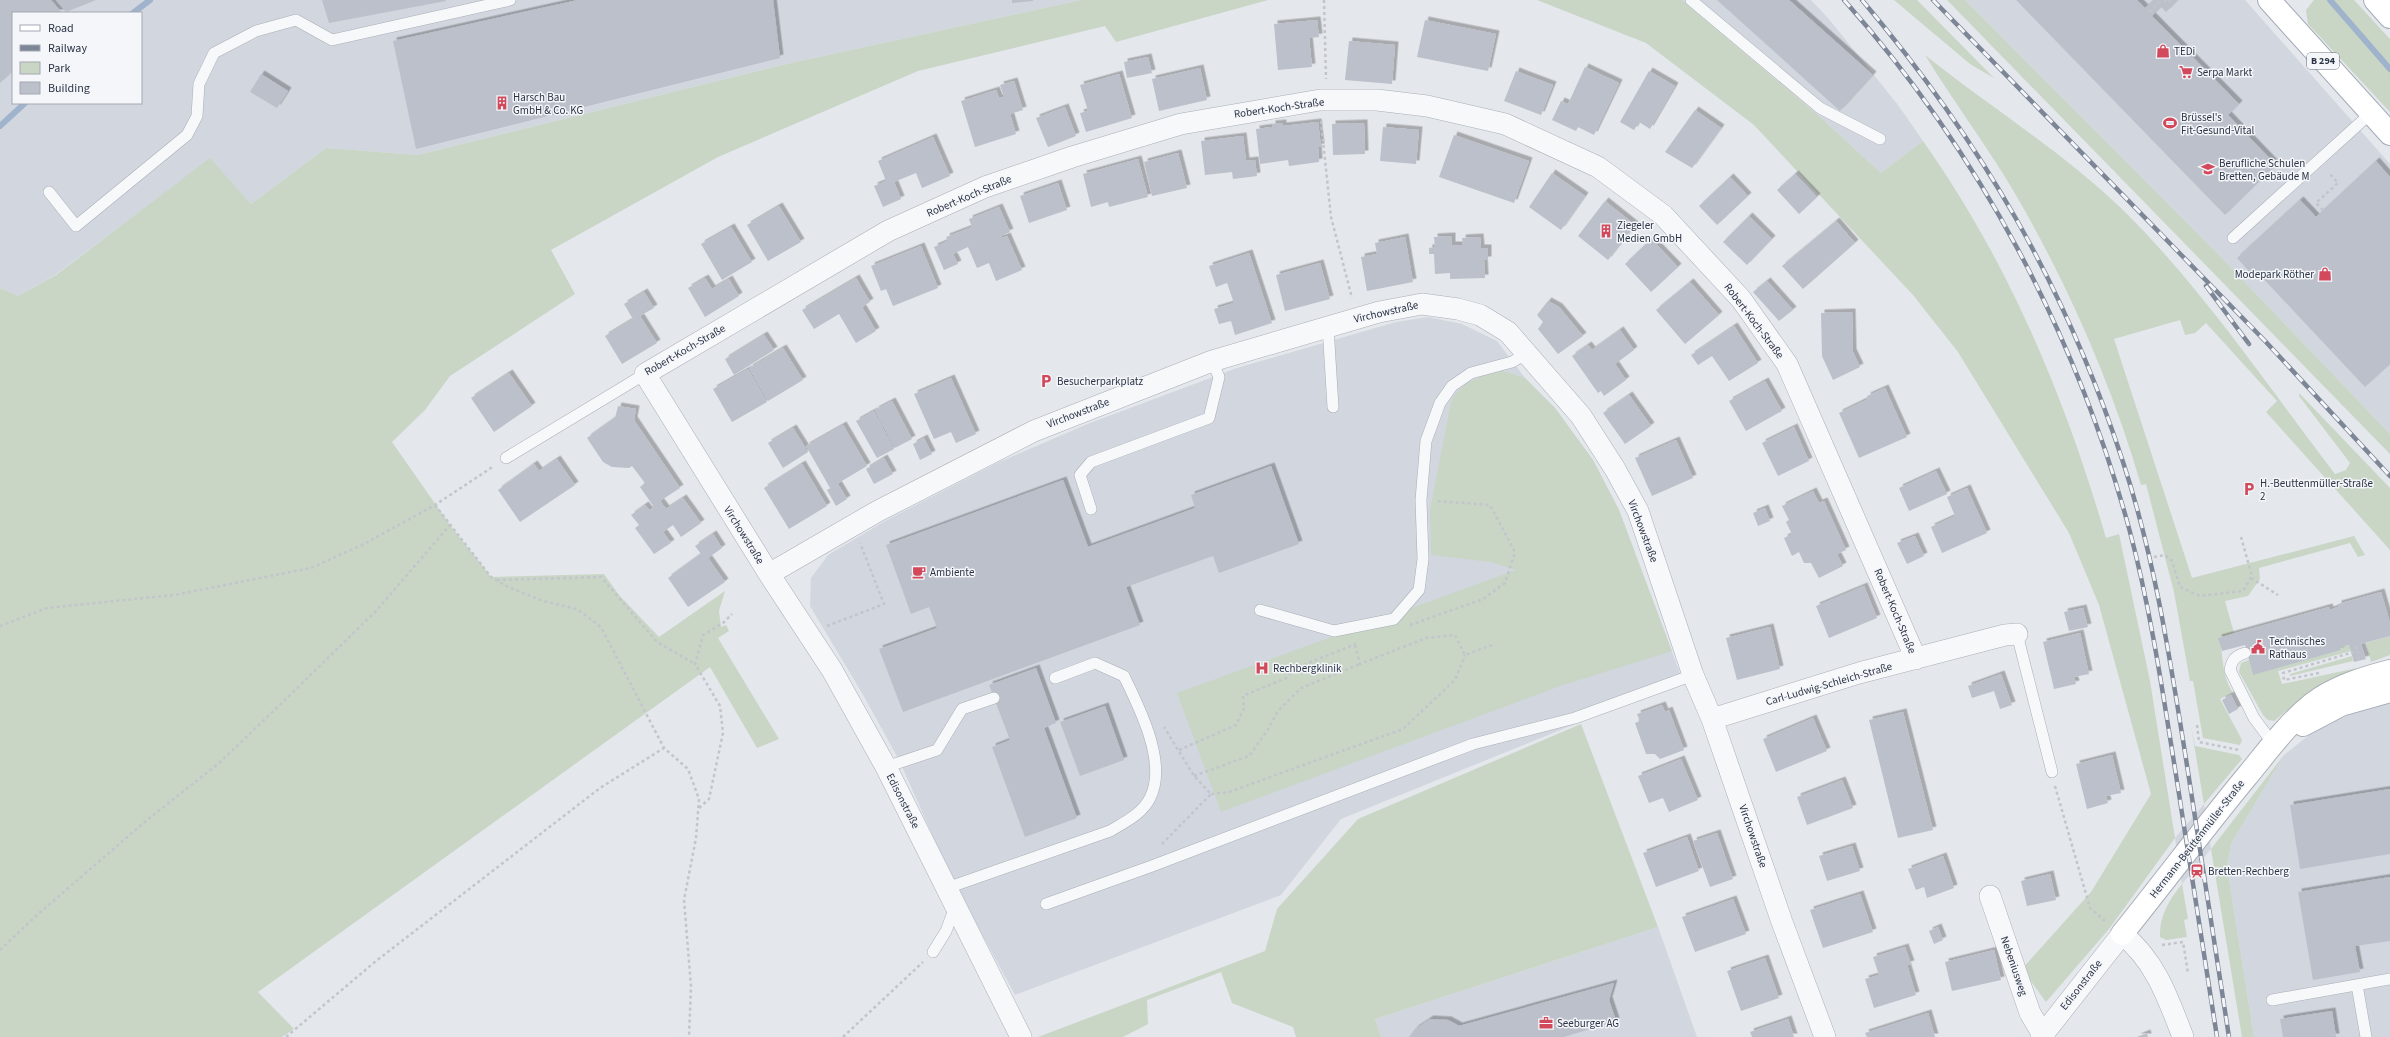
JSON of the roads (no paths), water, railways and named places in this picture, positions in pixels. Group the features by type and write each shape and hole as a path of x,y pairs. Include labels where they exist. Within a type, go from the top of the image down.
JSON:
{"street":[{"path":"2375,0 2390,17"},
{"name":"B 294","path":"2276,3 2390,134"},
{"name":"Robert-Koch-Straße","path":"644,374 888,231 986,187 1058,162 1181,124 1274,107 1327,100 1377,100 1427,106 1505,124 1598,166 1663,215 1740,299 1787,364 1916,659"},
{"name":"Virchowstraße","path":"644,374 769,574 854,526 1034,431 1212,361 1357,318 1422,304 1458,309 1480,315 1508,332 1581,416 1615,469 1638,511 1693,674 1712,719 1782,922 1824,1037"},
{"name":"Edisonstraße","path":"769,574 832,670 886,767 1021,1037"},
{"name":"Carl-Ludwig-Schleich-Straße","path":"1712,719 1859,673 2005,635 2017,634"},
{"name":"Hermann-Beuttenmüller-Straße","path":"2114,928 2217,813 2293,721 2312,703 2352,683 2390,672"},
{"name":"Hermann-Beuttenmüller-Straße","path":"2274,745 2319,716 2336,708 2390,691"},
{"name":"Nebeniusweg","path":"1990,896 2030,1012 2042,1036"},
{"path":"2114,928 2139,949 2150,963 2169,1000 2183,1037"},
{"name":"Edisonstraße","path":"2042,1036 2114,928"}],"lane":[{"path":"49,192 76,226 187,135 196,116 199,84 214,52 256,32 296,20 332,40 510,0"},
{"path":"1691,0 1820,108 1880,139"},
{"path":"2233,238 2371,113"},
{"path":"1328,327 1333,408"},
{"path":"1260,610 1334,631 1394,619 1419,590 1424,559 1421,500 1426,441 1440,403 1452,386 1470,373 1512,362 1526,354"},
{"path":"1091,509 1080,475 1091,462 1210,418 1219,377 1212,361"},
{"name":"Robert-Koch-Straße","path":"506,458 644,374"},
{"name":"Carl-Ludwig-Schleich-Straße","path":"2017,634 2052,772"},
{"path":"2245,654 2236,656 2232,662 2230,670 2254,718 2274,745"},
{"path":"933,952 946,931 951,896 1110,831 1131,818 1150,797 1155,781 1155,761 1142,714 1124,676 1095,663 1055,678"},
{"path":"1046,904 1152,866 1473,744 1575,718 1693,674"},
{"path":"886,767 937,750 962,709 994,698"},
{"path":"2272,1000 2390,979"},
{"path":"2357,985 2366,1037"}],"waterway":[{"path":"134,12 150,0"},
{"path":"2330,0 2390,69"},
{"path":"0,126 24,104"}],"railway":[{"path":"1844,0 1893,58 1938,120 1980,183 2018,249 2052,317 2082,387 2108,459 2130,532 2156,653 2217,1037"},
{"path":"1862,0 1905,53 1945,107 1982,162 2016,218 2047,276 2075,336 2100,398 2123,462 2144,535 2160,609 2180,722 2229,1037"},
{"path":"1933,0 2266,342 2390,476"},
{"path":"2206,286 2249,344"}],"place":[{"name":"TEDi","path":"2163,51"},
{"name":"Serpa Markt","path":"2186,72"},
{"name":"Harsch Bau GmbH & Co. KG","path":"502,103"},
{"name":"Brüssel's Fit-Gesund-Vital","path":"2170,123"},
{"name":"Berufliche Schulen Bretten, Gebäude M","path":"2208,169"},
{"name":"Ziegeler Medien GmbH","path":"1606,231"},
{"name":"Modepark Röther","path":"2325,274"},
{"name":"Besucherparkplatz","path":"1046,381"},
{"name":"H.-Beuttenmüller-Straße 2","path":"2249,489"},
{"name":"Ambiente","path":"919,572"},
{"name":"Technisches Rathaus","path":"2258,647"},
{"name":"Rechbergklinik","path":"1262,668"},
{"name":"Bretten-Rechberg","path":"2197,871"},
{"name":"Seeburger AG","path":"1546,1023"}]}
